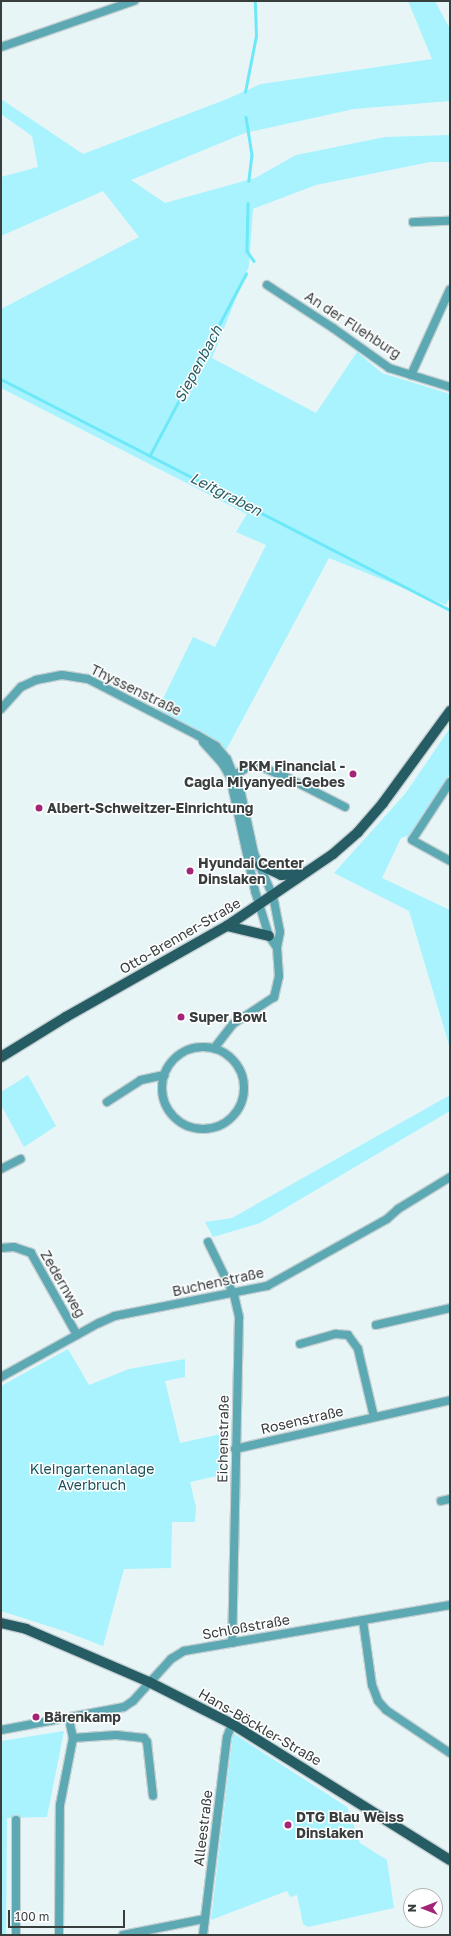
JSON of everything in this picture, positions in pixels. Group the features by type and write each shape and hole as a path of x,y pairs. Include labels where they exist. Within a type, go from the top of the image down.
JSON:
{"main road":[{"name":"Otto-Brenner-Straße","path":"1,1057 66,1017 227,926 304,874 358,832 383,803 450,711"},
{"path":"260,865 282,875 304,874"},
{"path":"227,926 269,936"},
{"name":"Hans-Böckler-Straße","path":"1,1623 26,1630 149,1682 232,1724 450,1860"}],"street":[{"path":"1,47 134,1"},
{"path":"413,222 450,221"},
{"name":"An der Fliehburg","path":"267,285 333,328 389,368 450,387"},
{"path":"411,375 450,289"},
{"name":"Thyssenstraße","path":"1,709 21,687 52,675 73,675 100,684 198,735 232,776 254,853 273,896 280,932 277,948 279,976 274,997 233,1024 214,1048"},
{"path":"232,776 250,766 257,765 345,807"},
{"name":"Thyssenstraße","path":"232,776 260,905 269,936 277,948"},
{"path":"450,782 412,840 450,861"},
{"path":"198,1047 214,1048 226,1054 236,1064 242,1076 244,1090 241,1103 234,1114 224,1123 211,1128 184,1125 172,1116 163,1096 164,1075 172,1061 184,1052 198,1047"},
{"path":"107,1102 141,1080 164,1075"},
{"path":"1,1169 21,1159"},
{"name":"Buchenstraße","path":"1,1377 115,1316 234,1295 267,1286 325,1255 387,1219 398,1209 450,1177"},
{"name":"Eichenstraße","path":"208,1242 234,1295 239,1317 232,1643"},
{"name":"Zedernweg","path":"1,1248 14,1247 31,1253 77,1335"},
{"path":"376,1325 450,1308"},
{"path":"300,1344 336,1334 348,1335 358,1349 374,1417"},
{"name":"Rosenstraße","path":"235,1449 450,1400"},
{"path":"441,1501 450,1499"},
{"name":"Schloßstraße","path":"1,1730 69,1719 124,1707 133,1701 171,1659 184,1651 450,1606"},
{"path":"363,1621 372,1685 378,1701 386,1710 450,1753"},
{"path":"59,1935 60,1805 73,1738 69,1719"},
{"name":"Alleestraße","path":"203,1935 227,1737 232,1724"},
{"path":"73,1738 116,1735 144,1738 147,1742 153,1796"},
{"path":"16,1820 16,1935"},
{"path":"123,1935 204,1919"}],"green space":[{"path":"408,1 435,1 450,29 450,101 354,109 245,133 131,180 165,203 255,178 296,155 385,137 450,135 450,162 430,162 316,185 253,209 249,266 212,358 316,413 357,352 382,373 450,394 450,596 446,605 329,558 225,752 157,711 193,637 215,647 266,545 236,532 247,514 1,388 1,309 139,237 103,191 1,236 1,177 38,167 32,136 1,114 1,99 83,154 227,99 261,84 432,59"},
{"path":"450,728 450,773 410,835 401,838 382,878 450,910 450,1048 409,911 334,873 405,794"},
{"path":"28,1075 56,1126 24,1147 1,1105 1,1092"},
{"path":"450,1095 450,1111 260,1223 213,1237 205,1222 232,1218"},
{"name":"Kleingartenanlage Averbruch","path":"68,1349 89,1385 129,1369 185,1359 185,1377 165,1381 180,1443 226,1433 226,1474 190,1482 196,1507 195,1522 172,1522 171,1568 124,1569 103,1646 64,1631 1,1611 1,1386"},
{"path":"64,1731 47,1817 7,1818 6,1935 1,1935 1,1741"},
{"name":"DTG Blau Weiss Dinslaken","path":"233,1733 347,1807 360,1843 387,1860 394,1908 308,1927 303,1924 297,1895 290,1897 287,1891 211,1920"}],"waterway":[{"name":"Siepenbach","path":"245,92 256,36 255,1"},
{"name":"Siepenbach","path":"246,117 252,155 249,181"},
{"name":"Siepenbach","path":"248,203 247,251 254,261"},
{"name":"Siepenbach","path":"150,455 246,274"},
{"name":"Leitgraben","path":"1,379 450,610"}],"place":[{"name":"PKM Financial - Cagla Miyanyedi-Gebes","path":"353,774"},
{"name":"Albert-Schweitzer-Einrichtung","path":"39,808"},
{"name":"Hyundai Center Dinslaken","path":"190,871"},
{"name":"Super Bowl","path":"181,1017"},
{"name":"Bärenkamp","path":"36,1717"},
{"name":"DTG Blau Weiss Dinslaken","path":"288,1825"}]}
